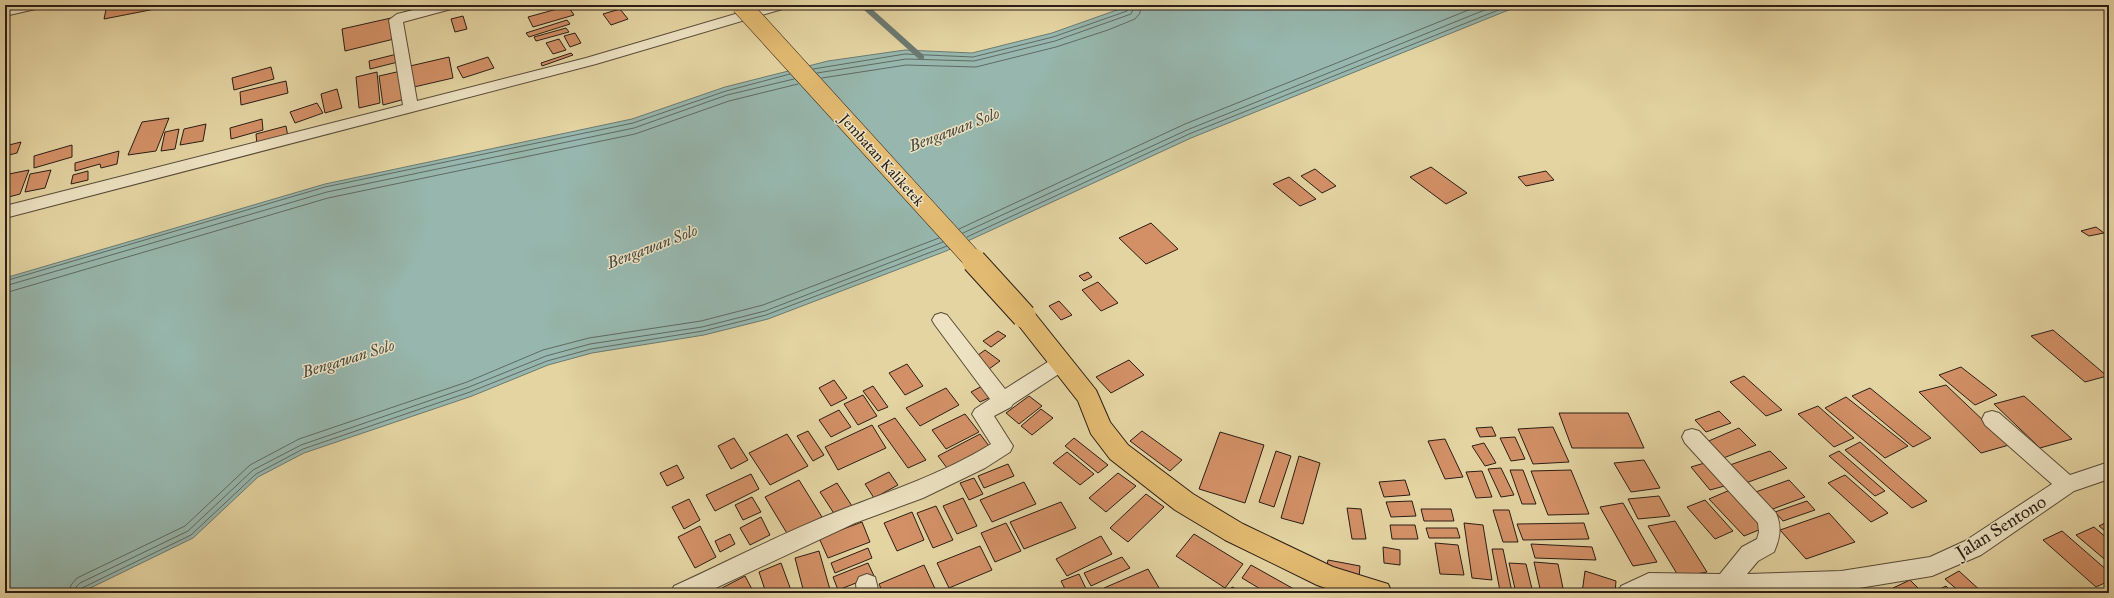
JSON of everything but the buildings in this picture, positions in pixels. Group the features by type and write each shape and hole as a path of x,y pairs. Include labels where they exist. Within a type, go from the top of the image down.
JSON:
{"main road":[{"name":"Jembatan Kaliketek","path":"741,5 1024,316 1088,397 1100,427 1119,452 1184,502 1234,532 1327,577 1363,591"}],"street":[{"path":"5,12 35,5"},
{"path":"411,108 396,20 402,17 450,5"},
{"path":"5,212 591,61 781,5"},
{"path":"941,320 1004,402"},
{"path":"682,593 847,517 916,492 978,462 1003,446 982,414 1004,402 1061,363"},
{"path":"1992,419 2067,485"},
{"path":"1692,436 1768,519 1770,532 1766,545 1750,554 1725,584"},
{"name":"Jalan Sentono","path":"1629,593 1649,583 1725,584 1841,581 1932,566 1973,548 2067,485 2109,470"}],"water":[{"name":"Bengawan Solo","path":"1131,5 1521,5 1191,138 946,251 768,319 704,335 592,353 548,365 472,396 304,453 258,477 193,538 80,593 5,593 5,278 325,184 632,119 725,87 828,61 905,50 972,53 1052,33"}],"waterway":[{"path":"863,5 921,57"}]}
